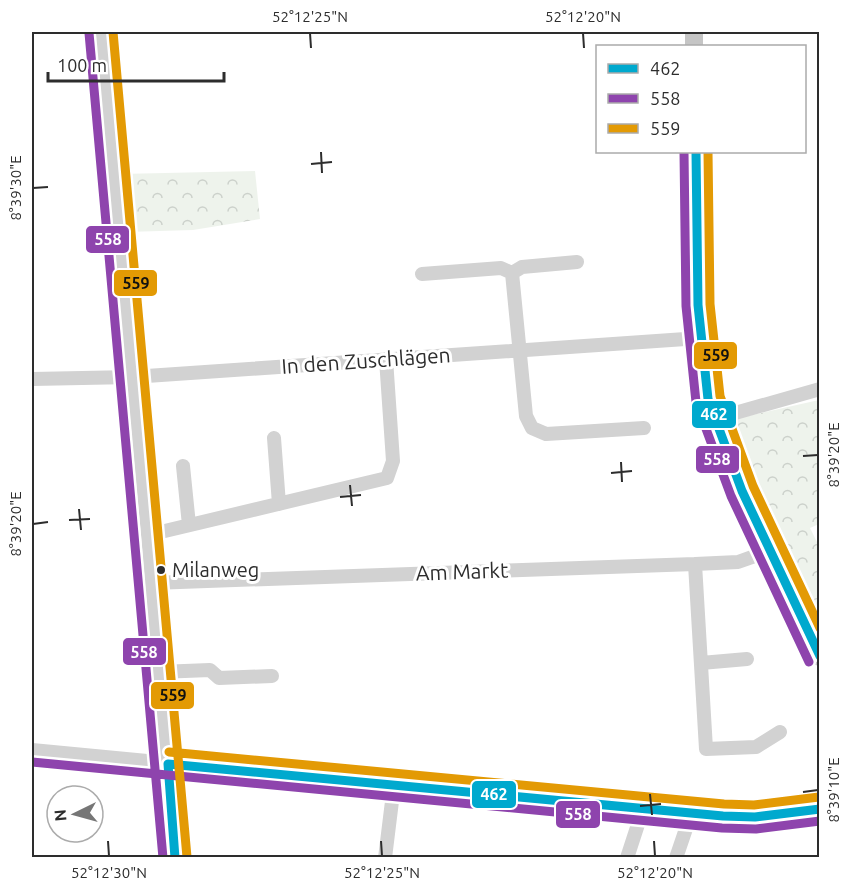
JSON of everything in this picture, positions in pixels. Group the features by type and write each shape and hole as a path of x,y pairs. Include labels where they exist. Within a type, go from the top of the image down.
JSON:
{"main road":[{"path":"696,153 700,338 704,378 714,419 769,551 819,657"}],"street":[{"path":"100,32 148,535 175,858"},
{"path":"512,273 522,267 577,262"},
{"path":"422,274 501,268 512,273"},
{"path":"512,273 526,416 532,428 546,434 644,428"},
{"name":"In den Zuschlägen","path":"32,379 132,377 700,338"},
{"path":"148,535 387,478 393,461 386,359"},
{"path":"714,419 819,389"},
{"path":"274,438 279,504"},
{"path":"183,466 189,525"},
{"name":"Am Markt","path":"152,583 738,562 769,551"},
{"path":"695,564 706,749 756,747 780,732"},
{"path":"701,663 747,659"},
{"path":"159,672 210,670 219,678 272,676"},
{"path":"32,750 691,814 755,817 819,809"},
{"path":"385,858 394,785"},
{"path":"627,858 642,809"},
{"path":"676,858 691,814"}],"green space":[{"path":"255,171 260,219 193,230 126,232 120,174"},
{"path":"819,400 819,524 810,528 819,546 819,628 745,465 730,420"}],"transit line":[{"name":"559","path":"113,32 187,857"},
{"name":"558","path":"89,33 163,858"},
{"name":"558","path":"684,153 686,306 696,402 731,496 809,662"},
{"name":"462","path":"696,153 698,305 708,399 742,491 820,656"},
{"name":"559","path":"708,153 710,304 720,396 753,486 820,628"},
{"name":"559","path":"169,752 724,804 754,805 819,797"},
{"name":"558","path":"32,762 722,828 756,829 820,821"},
{"name":"462","path":"168,764 723,816 755,817 820,809"},
{"name":"462","path":"168,764 175,858"}],"place":[{"name":"Milanweg","path":"161,570"}]}
